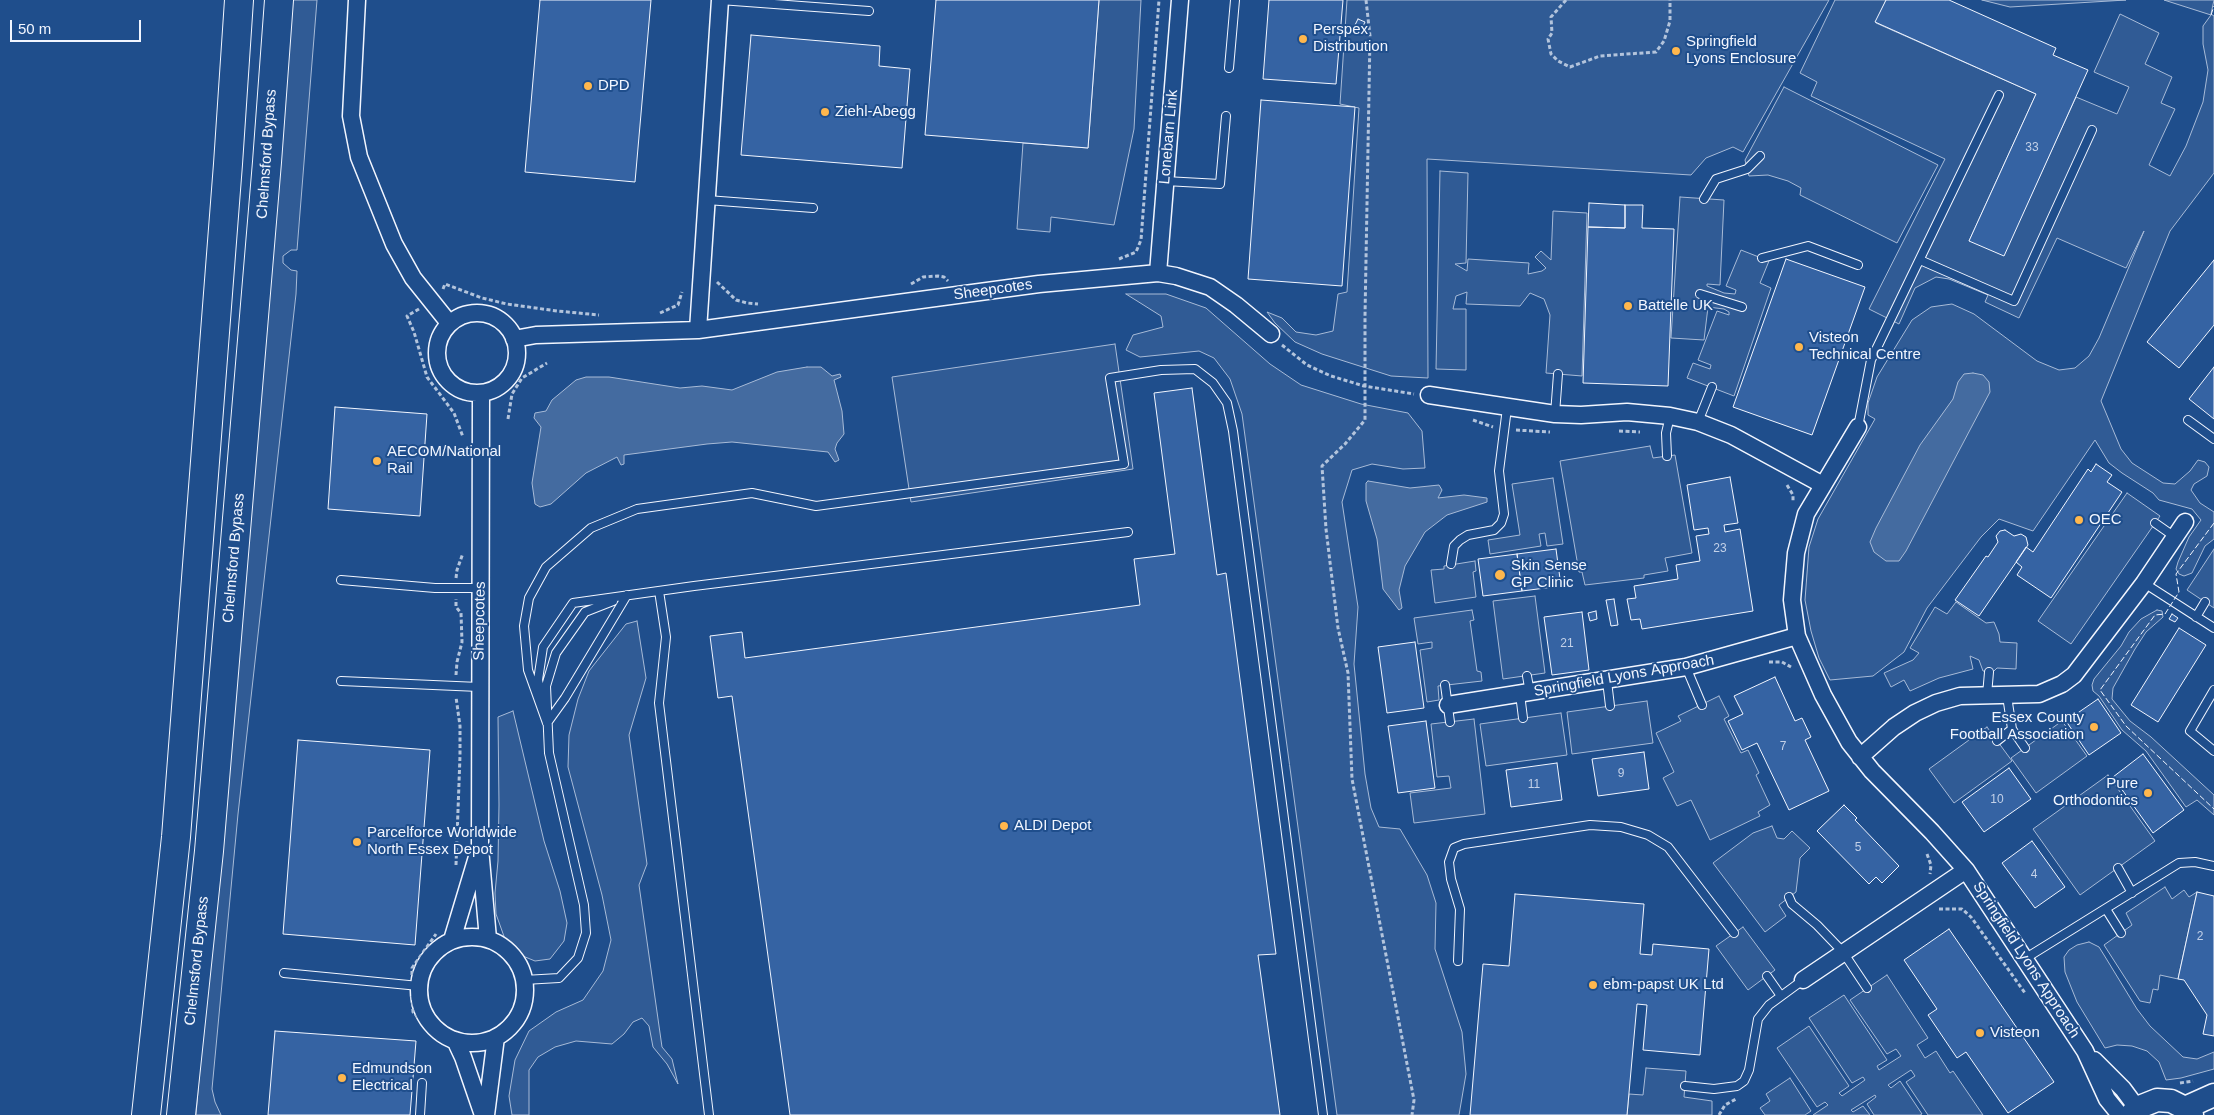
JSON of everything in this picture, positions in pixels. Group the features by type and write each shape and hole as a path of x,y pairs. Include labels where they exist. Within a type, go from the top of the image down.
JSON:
{"highway":[{"path":"146,1115 176,837 239,0"},
{"name":"Chelmsford Bypass","path":"181,1115 210,841 279,0"}],"main road":[{"path":"2129,1113 2157,1100 2171,1101 2189,1112 2207,1087"}],"street":[{"path":"357,0 351,116 359,157 394,244 413,278 448,324"},
{"path":"698,330 720,0"},
{"name":"Lonebarn Link","path":"1158,273 1180,0"},
{"name":"Sheepcotes","path":"514,339 536,335 698,330 1039,284 1158,273 1176,276 1210,287 1236,305 1271,334"},
{"path":"474,312 491,315 502,321 512,333 517,351 516,362 511,375 500,386 481,393 467,392 451,384 440,371 436,357 440,336 448,324 462,315 474,312"},
{"name":"Sheepcotes","path":"481,393 480,848 488,939"},
{"path":"1429,395 1555,414 1581,415 1627,412 1670,416 1698,422 1731,435 1823,486"},
{"name":"Springfield Lyons Approach","path":"1858,427 1806,514 1796,553 1792,600 1797,636 1823,695 1860,757 1966,870 2086,1051 2123,1089 2129,1113"},
{"path":"1860,757 1915,713 1936,703 1960,696 2039,694 2057,687 2074,675 2144,583 2185,522"},
{"name":"Springfield Lyons Approach","path":"1448,705 1686,667 1797,636"},
{"name":"Sheepcotes","path":"452,940 480,848"},
{"name":"Springfield Lyons Approach","path":"1803,980 1966,870"},
{"path":"470,937 488,939 512,955 520,967 524,980 524,997 520,1013 510,1027 496,1037 474,1043 464,1043 438,1031 426,1018 420,1001 419,986 423,969 430,957 440,947 452,940 470,937"},
{"path":"484,1115 496,1037"},
{"path":"455,1040 484,1115"}],"lane":[{"path":"720,0 869,11"},
{"path":"1229,68 1235,0"},
{"path":"1858,427 1871,360 2000,95"},
{"path":"1165,181 1220,184 1226,116"},
{"path":"1920,260 2014,302 2092,130"},
{"path":"1704,199 1716,180 1747,169 1760,156"},
{"path":"708,200 814,208"},
{"path":"1762,258 1808,246 1858,265"},
{"path":"1700,294 1742,307"},
{"path":"547,723 528,670 524,626 529,598 546,567 591,528 637,510 752,493 816,506 1124,464 1110,378 1161,370 1195,369 1213,383 1227,403 1233,430 1322,1115"},
{"path":"1555,414 1558,374"},
{"path":"1698,422 1712,387"},
{"path":"1451,564 1454,546 1460,540 1468,535 1494,530 1502,522 1504,514 1499,471 1507,408"},
{"path":"1667,456 1666,433 1670,416"},
{"path":"2188,420 2214,439"},
{"path":"2155,523 2175,537"},
{"path":"547,723 538,680 544,647 573,604 626,595 1128,532"},
{"path":"341,580 435,588 481,588"},
{"path":"2144,583 2214,628"},
{"path":"659,591 666,637 659,704 709,1115"},
{"path":"547,723 565,698 626,595"},
{"path":"524,980 559,978 578,958 586,933 584,905 549,753 546,686 556,653 585,612 626,595"},
{"path":"2196,617 2205,602"},
{"path":"1686,667 1702,704"},
{"path":"1987,695 1990,672"},
{"path":"1523,718 1527,676"},
{"path":"341,681 479,687"},
{"path":"1607,681 1610,706"},
{"path":"1446,685 1450,722"},
{"path":"2214,690 2190,731 2214,751"},
{"path":"2007,696 2012,729 2025,748"},
{"path":"1997,740 2012,729"},
{"path":"1458,960 1460,909 1451,879 1450,862 1454,848 1464,844 1590,825 1621,827 1648,835 1668,847 1734,933"},
{"path":"2026,958 2179,863 2195,862 2214,866"},
{"path":"2118,868 2132,893"},
{"path":"1789,897 1792,904 1818,925 1843,952 1867,988"},
{"path":"2106,910 2121,933"},
{"path":"284,973 419,986"},
{"path":"1767,976 1781,996"},
{"path":"1685,1086 1714,1089 1737,1086 1744,1081 1749,1070 1758,1019 1769,1005 1803,980"},
{"path":"420,1115 422,1083"}],"path":[{"path":"1115,260 1136,252 1141,240 1159,0"},
{"path":"1366,0 1370,36 1365,420 1346,444 1322,466 1326,530 1338,628 1348,673 1352,778 1414,1100 1412,1115"},
{"path":"1566,0 1551,17 1552,33 1548,39 1551,54 1558,61 1570,67 1600,56 1656,52 1664,41 1670,21 1670,0"},
{"path":"445,284 482,298 507,304 603,315"},
{"path":"652,315 668,311 678,305 683,287"},
{"path":"407,316 414,332 427,376 454,413 465,444"},
{"path":"508,419 512,394 522,378 547,363"},
{"path":"456,570 463,554 464,546"},
{"path":"456,607 461,612 462,642 457,662"},
{"path":"456,706 460,726 460,756 456,871"},
{"path":"1932,911 1942,908 1962,909 1971,917 2025,994"},
{"path":"412,968 441,927"},
{"path":"2177,1084 2207,1087"},
{"path":"1719,1115 1725,1105 1742,1096"}],"shaded area":[{"path":"288,0 317,0 297,250 291,250 283,256 283,263 291,270 297,271 296,294 238,814 212,1089 221,1115 196,1115"},
{"path":"1099,0 1141,0 1134,129 1114,225 1051,217 1050,232 1017,229 1023,143 1088,148"},
{"path":"1347,0 1829,0 1743,152 1733,147 1706,158 1691,175 1427,159 1428,378 1391,376 1322,354 1295,342 1275,323 1267,312 1282,318 1296,332 1316,335 1333,331 1338,294 1347,292 1359,108 1340,104"},
{"path":"1835,0 1886,0 1876,23 2036,94 1969,241 2021,217 2076,97 2117,114 2129,87 2094,72 2120,14 2159,33 2145,64 2172,77 2161,103 2175,109 2149,165 2170,176 2186,146 2203,102 2208,70 2203,44 2203,26 2211,15 2164,0 2214,0 2211,14 2214,16 2214,173 2170,231 2101,401 2121,449 2132,463 2163,483 2175,484 2190,471 2198,460 2205,462 2209,467 2207,476 2194,484 2191,490 2200,503 2214,512 2214,539 2205,546 2192,573 2184,576 2179,574 2176,569 2178,562 2189,537 2201,520 2192,509 2159,500 2153,493 2122,473 2109,463 2095,440 2033,531 1999,519 1981,537 1927,608 1904,652 1873,676 1830,680 1819,658 1805,600 1809,547 1818,519 1875,419 1868,415 1868,403 1877,377 1912,320 1931,307 1952,304 1974,314 2037,361 2059,370 2075,368 2089,356 2099,338 2144,231 2126,268 2057,238 2019,318 1985,302 1988,295 1949,279 1936,277 1915,288 1899,324 1869,309 1945,159 1811,96 1817,82 1800,73"},
{"path":"1982,0 2126,0 2010,7"},
{"path":"1784,87 1938,165 1897,243 1800,195 1801,188 1788,181 1768,175 1749,176 1745,160"},
{"path":"1440,171 1468,173 1466,263 1455,264 1467,271 1468,259 1529,263 1528,274 1542,271 1546,268 1535,257 1541,251 1551,260 1553,211 1587,213 1582,376 1546,373 1550,315 1544,299 1530,293 1520,306 1466,304 1467,292 1456,296 1453,309 1466,309 1466,370 1436,369"},
{"path":"1680,197 1724,200 1720,285 1707,284 1707,286 1724,293 1735,294 1736,290 1726,286 1741,250 1769,261 1760,283 1771,288 1734,396 1687,378 1693,363 1710,369 1711,365 1698,360 1717,311 1729,315 1729,312 1724,309 1708,307 1704,340 1671,338"},
{"path":"1126,294 1166,294 1206,308 1270,364 1301,385 1361,404 1408,413 1422,431 1425,468 1403,469 1372,464 1352,470 1342,502 1358,607 1354,664 1365,774 1371,808 1379,827 1400,829 1427,875 1436,903 1435,949 1462,1032 1466,1074 1459,1115 1337,1115 1242,414 1230,379 1214,358 1199,351 1140,357 1126,350 1133,335 1163,327 1161,316"},
{"path":"1115,344 1133,469 911,502 892,377"},
{"path":"807,367 821,367 832,376 840,374 841,377 834,380 842,411 844,434 835,449 839,460 835,462 828,452 732,442 624,455 624,464 621,465 617,457 586,473 551,504 540,507 535,504 532,483 541,427 534,418 535,413 546,411 552,400 576,380 586,377 609,377 680,388 702,386 732,390 777,372"},
{"path":"1964,374 1983,375 1989,382 1990,392 1906,551 1899,561 1886,561 1874,552 1870,542 1876,528 1920,445 1953,399 1958,382"},
{"path":"1650,446 1653,458 1675,455 1692,553 1665,558 1668,571 1644,575 1644,578 1585,585 1582,572 1579,572 1560,461"},
{"path":"1553,478 1563,544 1547,546 1545,533 1539,534 1541,546 1490,554 1488,540 1520,535 1512,484"},
{"path":"1368,481 1410,488 1439,485 1442,490 1438,498 1464,495 1487,498 1487,502 1447,515 1425,532 1405,566 1399,590 1402,608 1399,610 1383,589 1377,539 1366,501 1366,483"},
{"path":"2127,493 2160,516 2071,644 2038,621"},
{"path":"2214,549 2214,608 2187,590"},
{"path":"1475,561 1476,571 1473,572 1476,597 1435,603 1431,570 1444,569 1444,566"},
{"path":"1535,596 1545,673 1503,679 1493,601"},
{"path":"1956,602 1986,623 1994,622 2000,642 2017,643 2016,669 1997,668 1993,672 1983,671 1979,660 1970,656 1973,669 1939,678 1910,691 1904,680 1891,687 1884,673 1913,660 1919,653 1910,648 1935,607 1947,614"},
{"path":"1472,610 1474,620 1470,621 1477,671 1481,672 1482,681 1438,686 1439,700 1427,702 1420,650 1432,648 1432,642 1418,644 1414,618"},
{"path":"2157,610 2162,611 2163,617 2146,632 2135,649 2113,688 2112,699 2130,721 2151,737 2214,795 2214,815 2197,800 2186,807 2146,751 2122,730 2099,696 2093,691 2094,679 2121,646 2129,632 2141,619"},
{"path":"637,621 646,678 629,735 647,864 639,885 662,1047 672,1059 678,1084 667,1064 653,1047 649,1026 642,1018 633,1022 624,1034 612,1044 576,1041 555,1047 538,1057 529,1070 529,1115 512,1115 509,1096 515,1060 529,1031 556,1012 583,1000 603,971 611,940 602,895 568,767 569,735 578,699 589,671 626,624"},
{"path":"1719,696 1729,716 1724,719 1741,753 1748,750 1759,773 1756,775 1770,805 1758,812 1760,816 1710,840 1691,800 1677,806 1663,778 1674,772 1656,733 1681,721 1678,716"},
{"path":"1647,701 1653,743 1572,754 1567,712"},
{"path":"513,711 544,841 560,891 567,923 564,941 550,959 535,961 518,954 506,942 496,914 495,893 498,861 499,805 498,717"},
{"path":"1561,713 1567,755 1486,766 1480,724"},
{"path":"1474,719 1485,814 1414,823 1410,793 1451,788 1449,776 1437,777 1431,724"},
{"path":"2062,721 2087,756 2036,793 2011,758"},
{"path":"1987,727 2012,761 1954,803 1929,769"},
{"path":"2108,775 2155,841 2080,895 2033,829"},
{"path":"1772,826 1777,838 1784,839 1792,831 1810,848 1800,858 1796,892 1779,905 1786,916 1765,932 1713,863 1753,833"},
{"path":"2165,887 2172,899 2184,890 2189,897 2197,892 2178,979 2160,975 2158,990 2153,989 2150,1003 2140,1001 2104,945 2132,925 2126,913"},
{"path":"1743,927 1775,970 1748,990 1716,946"},
{"path":"2089,942 2099,947 2137,1009 2150,1026 2183,1057 2197,1059 2214,1052 2214,1069 2166,1080 2159,1062 2147,1051 2132,1046 2117,1045 2105,1048 2077,1002 2065,972 2064,957 2069,950 2077,945"},
{"path":"1887,975 1928,1038 1917,1045 1925,1058 1936,1051 1950,1073 1953,1071 1983,1115 1928,1115 1906,1082 1915,1076 1911,1070 1888,1085 1891,1088 1900,1081 1922,1114 1920,1115 1874,1115 1867,1104 1876,1097 1875,1095 1851,1110 1853,1112 1863,1106 1870,1115 1813,1115 1828,1105 1825,1102 1817,1107 1777,1048 1809,1026 1849,1086 1839,1093 1842,1096 1865,1080 1863,1077 1852,1083 1809,1018 1844,995 1887,1060 1877,1066 1879,1070 1901,1056 1896,1049 1887,1054 1850,1000"},
{"path":"1646,1068 1686,1071 1684,1097 1712,1101 1712,1115 1627,1115 1629,1094 1643,1095"},
{"path":"1790,1078 1811,1111 1805,1115 1765,1115 1760,1108 1770,1101 1766,1094"}],"building":[{"name":"DPD","path":"540,0 651,0 635,182 525,172"},
{"path":"936,0 1099,0 1088,148 925,135"},
{"name":"Perspex Distribution","path":"1269,0 1343,0 1336,84 1263,79"},
{"path":"1886,0 1949,0 2056,48 2053,55 2088,70 2004,256 1969,241 2036,94 1875,22"},
{"path":"1358,19 1365,22 1361,30 1354,27"},
{"name":"Ziehl-Abegg","path":"751,35 880,46 879,66 910,69 902,168 741,155"},
{"path":"1261,100 1355,107 1342,286 1248,279"},
{"path":"1589,203 1625,205 1625,228 1588,227"},
{"name":"Battelle UK","path":"1625,205 1643,205 1642,228 1674,229 1668,386 1583,383 1588,227 1625,228"},
{"name":"Visteon Technical Centre","path":"1786,259 1865,287 1812,435 1733,407"},
{"path":"2214,260 2214,325 2179,368 2147,342"},
{"path":"2214,367 2214,419 2189,399"},
{"name":"ALDI Depot","path":"1192,388 1217,575 1226,573 1276,954 1258,955 1280,1115 790,1115 732,696 718,698 710,636 742,632 745,658 1140,605 1134,559 1175,554 1154,393"},
{"name":"AECOM/National Rail","path":"335,407 427,414 420,516 328,509"},
{"name":"OEC","path":"2096,464 2112,475 2107,482 2122,492 2051,598 2017,575 2022,567 2016,562 2026,547 2033,552 2088,469 2091,472"},
{"path":"1730,477 1738,523 1724,525 1725,532 1740,529 1753,611 1642,629 1640,619 1631,620 1627,599 1636,598 1634,586 1678,579 1676,565 1700,561 1696,536 1709,534 1708,528 1694,530 1687,485"},
{"path":"2005,530 2014,536 2021,534 2026,537 2028,545 1979,616 1955,600 1998,542 1996,536 2000,531"},
{"path":"1556,549 1561,586 1522,591 1517,554"},
{"name":"Skin Sense GP Clinic","path":"1517,554 1522,591 1483,596 1478,559"},
{"path":"1614,599 1618,625 1611,626 1606,600"},
{"path":"1596,611 1597,619 1590,621 1588,613"},
{"path":"1582,612 1589,670 1552,675 1544,617"},
{"path":"2172,614 2178,618 2175,622 2169,619"},
{"path":"2179,628 2206,645 2158,722 2131,705"},
{"path":"1415,642 1424,708 1387,713 1378,647"},
{"path":"1775,677 1795,721 1802,718 1811,737 1805,740 1829,791 1789,810 1757,743 1742,750 1728,721 1743,714 1734,696"},
{"name":"Essex County Football Association","path":"2098,699 2121,733 2089,755 2066,721"},
{"path":"1426,721 1435,788 1398,793 1388,726"},
{"name":"Parcelforce Worldwide North Essex Depot","path":"298,740 430,750 415,945 283,934"},
{"path":"1644,752 1649,789 1598,796 1592,759"},
{"name":"Pure Orthodontics","path":"2143,754 2184,810 2153,833 2113,777"},
{"path":"1557,763 1562,800 1511,807 1506,770"},
{"path":"2009,768 2031,799 1984,832 1962,802"},
{"path":"1844,805 1857,818 1855,820 1899,866 1882,883 1876,877 1869,884 1817,831"},
{"path":"2032,841 2065,887 2035,908 2002,863"},
{"path":"2197,892 2214,896 2214,1036 2203,1034 2207,1015 2184,980 2178,979"},
{"name":"ebm-papst UK Ltd","path":"1515,894 1644,904 1640,954 1652,955 1653,944 1709,949 1700,1055 1643,1050 1647,1005 1637,1004 1627,1115 1470,1115 1483,964 1509,966"},
{"name":"Visteon","path":"1949,929 2054,1082 2008,1113 1966,1052 1957,1058 1928,1015 1937,1009 1904,960"},
{"name":"Edmundson Electrical","path":"275,1031 416,1041 410,1115 268,1115"}],"fence":[{"path":"2211,15 2214,6"},
{"path":"2214,523 2176,574 2179,592 2165,614 2155,615 2100,690 2126,726 2214,809"}],"place":[{"name":"Perspex Distribution","path":"1303,39"},
{"name":"Springfield Lyons Enclosure","path":"1676,51"},
{"name":"DPD","path":"588,86"},
{"name":"Ziehl-Abegg","path":"825,112"},
{"name":"Battelle UK","path":"1628,306"},
{"name":"Visteon Technical Centre","path":"1799,347"},
{"name":"AECOM/National Rail","path":"377,461"},
{"name":"OEC","path":"2079,520"},
{"name":"Skin Sense GP Clinic","path":"1500,575"},
{"name":"Essex County Football Association","path":"2094,727"},
{"name":"Pure Orthodontics","path":"2148,793"},
{"name":"ALDI Depot","path":"1004,826"},
{"name":"Parcelforce Worldwide North Essex Depot","path":"357,842"},
{"name":"ebm-papst UK Ltd","path":"1593,985"},
{"name":"Visteon","path":"1980,1033"},
{"name":"Edmundson Electrical","path":"342,1078"}]}
